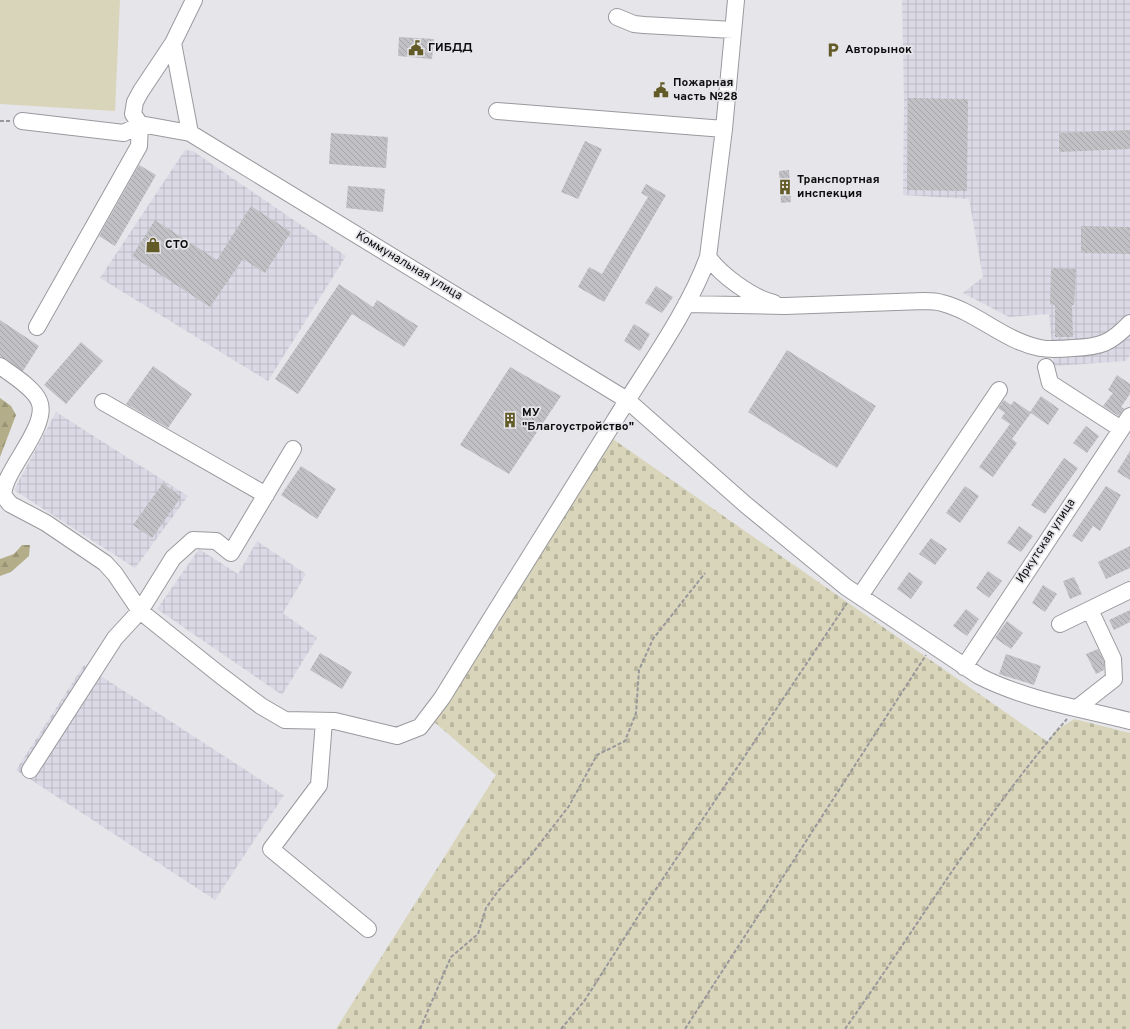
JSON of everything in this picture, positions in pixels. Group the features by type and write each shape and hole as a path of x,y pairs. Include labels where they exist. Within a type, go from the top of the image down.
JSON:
{"street":[{"path":"37,327 139,146 140,124 133,114 135,102 172,43 194,0"},
{"path":"0,366 32,392 39,401 41,409 38,423 6,482 3,495 10,504 46,523 105,563 115,574 140,611 220,676 261,706 285,720 335,721 397,736 420,727 442,698 697,286 708,257 724,129 736,0"},
{"path":"617,17 634,24 733,30"},
{"path":"22,121 124,133 140,124 190,133 172,43"},
{"path":"497,111 724,129"},
{"name":"Коммунальная улица","path":"190,133 627,400 746,505 857,594 964,667 994,684 1030,697 1130,720"},
{"path":"708,257 717,270 725,276 762,299 786,306"},
{"path":"686,304 786,306 924,301 942,303 955,308 1024,343 1038,348 1052,350 1095,347 1108,342 1130,323"},
{"path":"1046,367 1050,383 1126,423"},
{"path":"857,594 998,390"},
{"path":"104,402 266,495"},
{"name":"Иркутская улица","path":"964,667 1126,423"},
{"path":"30,770 116,638 140,611 173,558 193,540 216,541 231,553 293,449"},
{"path":"1060,624 1130,590"},
{"path":"1077,708 1114,679 1113,659 1090,610"},
{"path":"324,721 319,785 271,849 368,929"}],"path":[{"path":"420,1029 451,957 478,934 486,908 498,891 528,860 569,806 598,755 625,741 636,713 639,670 653,639 705,572"},
{"path":"561,1029 585,1000 644,908 857,594"},
{"path":"685,1029 932,645"},
{"path":"845,1029 909,934 1035,756 1077,708"}],"shaded area":[{"path":"902,0 1130,0 1130,355 1126,361 1054,366 1049,314 1009,317 963,293 983,277 969,199 903,195 904,101"},
{"path":"185,150 193,151 346,256 268,381 100,278"},
{"path":"56,412 188,496 135,568 14,490"},
{"path":"257,541 306,574 283,613 317,638 282,695 157,609 199,549 238,574"},
{"path":"84,665 284,795 215,900 16,770"}],"green space":[{"path":"0,0 120,0 115,111 0,104"},
{"path":"0,398 11,406 16,415 0,457"},
{"path":"610,437 1048,742 1054,732 1074,719 1130,733 1130,1029 336,1029 496,775 433,721"},
{"path":"22,545 30,545 29,556 11,572 0,576 0,559 14,554"}],"building":[{"name":"ГИБДД","path":"399,37 434,39 432,59 398,56"},
{"path":"908,98 968,99 967,191 907,190"},
{"path":"1130,130 1130,149 1059,152 1059,133"},
{"path":"331,133 388,137 386,168 329,164"},
{"path":"585,141 602,149 578,199 561,192"},
{"path":"139,165 156,175 115,246 99,236"},
{"name":"Транспортная инспекция","path":"789,170 791,202 781,203 779,171"},
{"path":"646,184 666,195 604,302 578,287 589,267 602,274 648,197 641,193"},
{"path":"348,186 385,189 383,212 346,208"},
{"path":"251,206 291,232 265,273 243,259 210,307 132,256 155,220 217,260"},
{"path":"1081,226 1130,227 1130,254 1081,253"},
{"path":"1051,268 1076,269 1074,305 1072,305 1073,337 1055,337 1055,305 1050,304"},
{"path":"339,284 373,307 377,300 418,326 404,347 352,314 298,394 275,379"},
{"path":"656,286 673,297 662,313 645,303"},
{"path":"0,320 39,346 23,371 0,356"},
{"path":"634,324 650,334 640,351 624,341"},
{"path":"81,342 103,361 66,404 44,385"},
{"path":"787,350 876,406 837,468 748,412"},
{"path":"153,366 192,394 168,428 126,404"},
{"name":"МУ \"Благоустройство\"","path":"510,367 561,396 509,474 460,445"},
{"path":"1117,375 1130,384 1130,394 1121,407 1124,409 1119,416 1103,406 1113,393 1108,390"},
{"path":"1041,396 1059,409 1048,425 1031,413 1012,439 1017,443 993,477 979,467 1010,424 1001,418 1005,413 998,408 1004,400 1011,405 1014,401 1030,412"},
{"path":"1086,426 1099,436 1087,453 1073,443"},
{"path":"1130,451 1130,480 1117,472"},
{"path":"1064,458 1078,468 1045,514 1031,505"},
{"path":"301,466 336,489 317,519 281,495"},
{"path":"163,483 181,497 152,538 133,525"},
{"path":"965,486 979,496 960,523 946,513"},
{"path":"1106,486 1121,495 1100,531 1093,526 1082,542 1072,536"},
{"path":"1019,526 1033,536 1021,552 1007,543"},
{"path":"931,538 947,549 935,565 919,554"},
{"path":"1130,546 1130,568 1106,579 1098,562"},
{"path":"988,571 1002,581 989,598 976,588"},
{"path":"909,572 923,582 911,599 897,589"},
{"path":"1074,577 1082,594 1070,599 1063,581"},
{"path":"1043,585 1057,594 1045,612 1032,603"},
{"path":"966,609 979,619 967,636 953,626"},
{"path":"1130,610 1130,622 1114,630 1109,620"},
{"path":"1007,621 1023,633 1011,649 995,638"},
{"path":"1098,649 1104,661 1104,670 1096,674 1086,654"},
{"path":"320,653 352,672 342,689 310,670"},
{"path":"1006,654 1041,666 1034,685 999,674"}],"place":[{"name":"ГИБДД","path":"416,48"},
{"name":"Авторынок","path":"833,50"},
{"name":"Пожарная часть №28","path":"661,90"},
{"name":"Транспортная инспекция","path":"785,187"},
{"name":"СТО","path":"153,245"},
{"name":"МУ \"Благоустройство\"","path":"510,420"}]}
